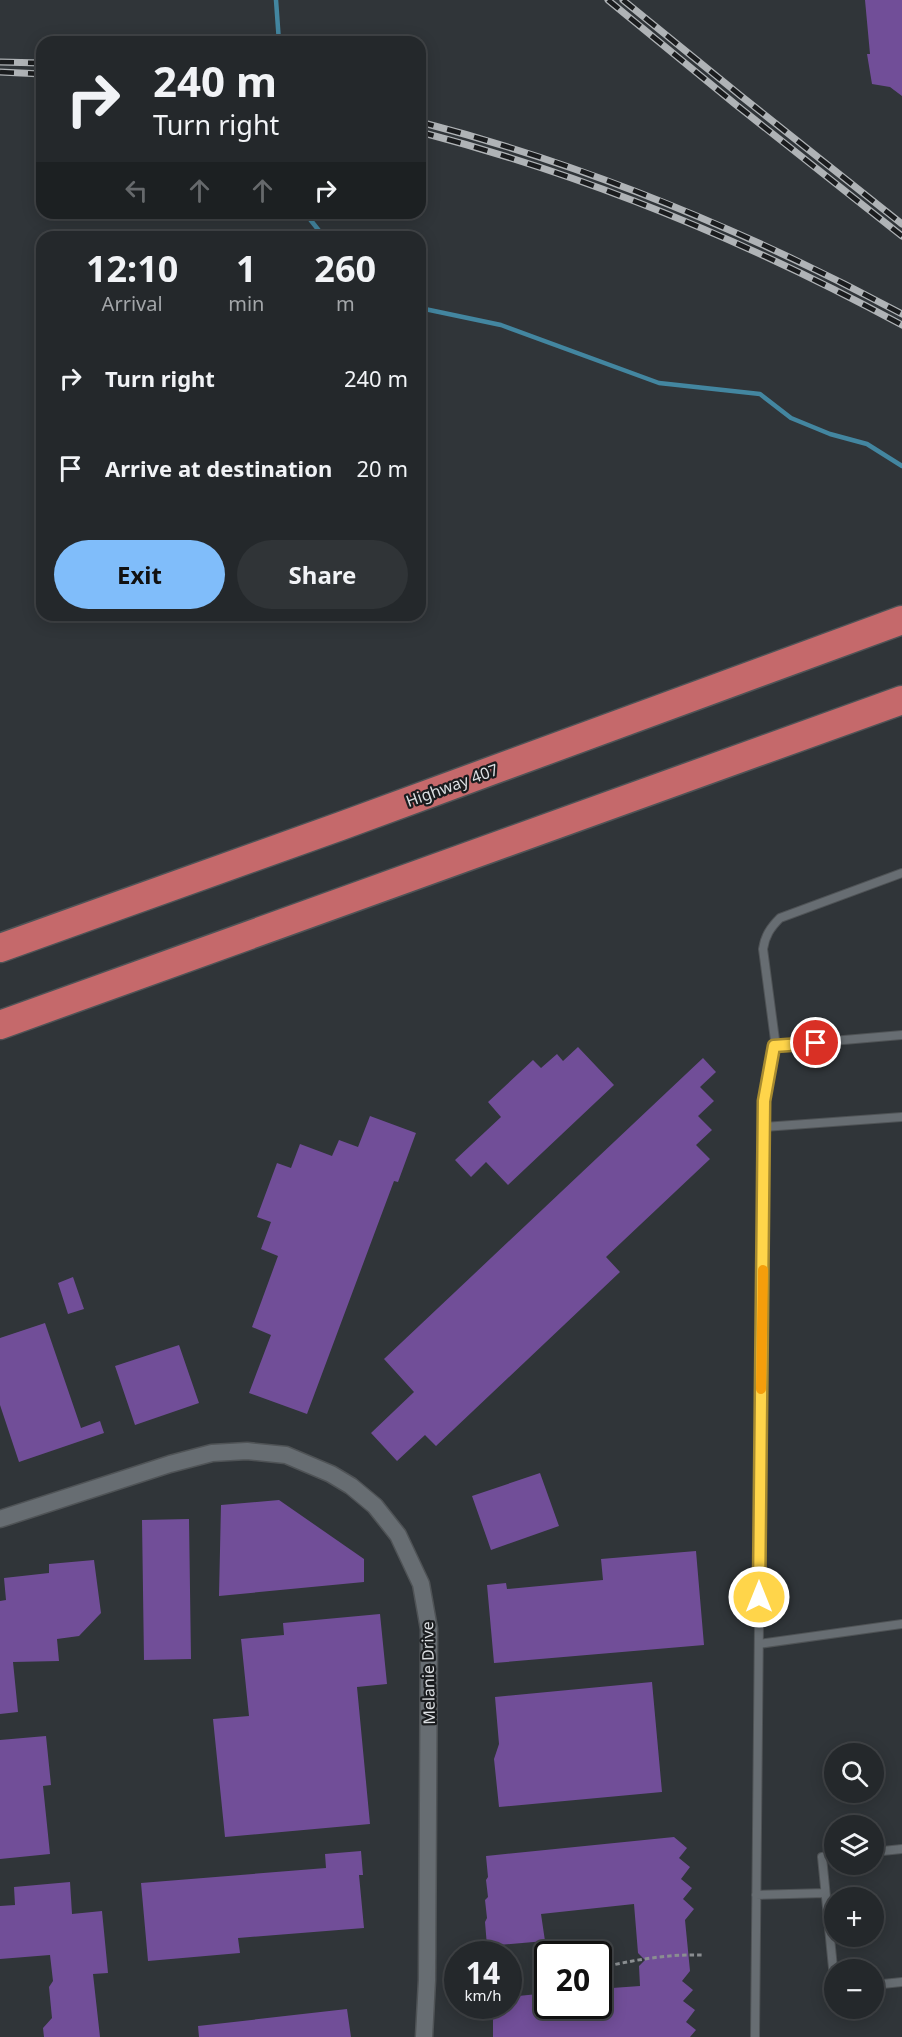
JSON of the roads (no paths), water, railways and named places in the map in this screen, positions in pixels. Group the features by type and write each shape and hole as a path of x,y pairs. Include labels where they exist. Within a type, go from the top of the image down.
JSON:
{"highway":[{"name":"Highway 407","path":"0,948 341,826 902,620"},
{"path":"0,1025 902,700"}],"street":[{"name":"Melanie Drive","path":"0,1519 170,1464 212,1453 247,1451 286,1455 321,1468 351,1486 375,1506 398,1535 421,1584 429,1629 427,1980 424,2037"}],"lane":[{"path":"755,2037 764,1101 775,1040 763,949 765,936 780,918 902,873"},
{"path":"774,1046 902,1035"},
{"path":"764,1127 902,1117"},
{"path":"759,1644 902,1624"},
{"path":"884,1851 902,1849"},
{"path":"824,1857 822,1857 824,1887"},
{"path":"756,1895 824,1893"},
{"path":"884,1983 902,1982"}],"waterway":[{"path":"276,0 279,36"},
{"path":"310,219 319,231"},
{"path":"426,309 501,325 659,383 760,394 791,418 830,434 867,444 902,466"}],"railway":[{"path":"608,0 902,236"},
{"path":"623,0 902,224"},
{"path":"0,62 36,63"},
{"path":"0,72 36,74"},
{"path":"426,124 545,159 667,203 785,255 902,314"},
{"path":"426,134 545,169 667,214 786,266 902,325"}]}
